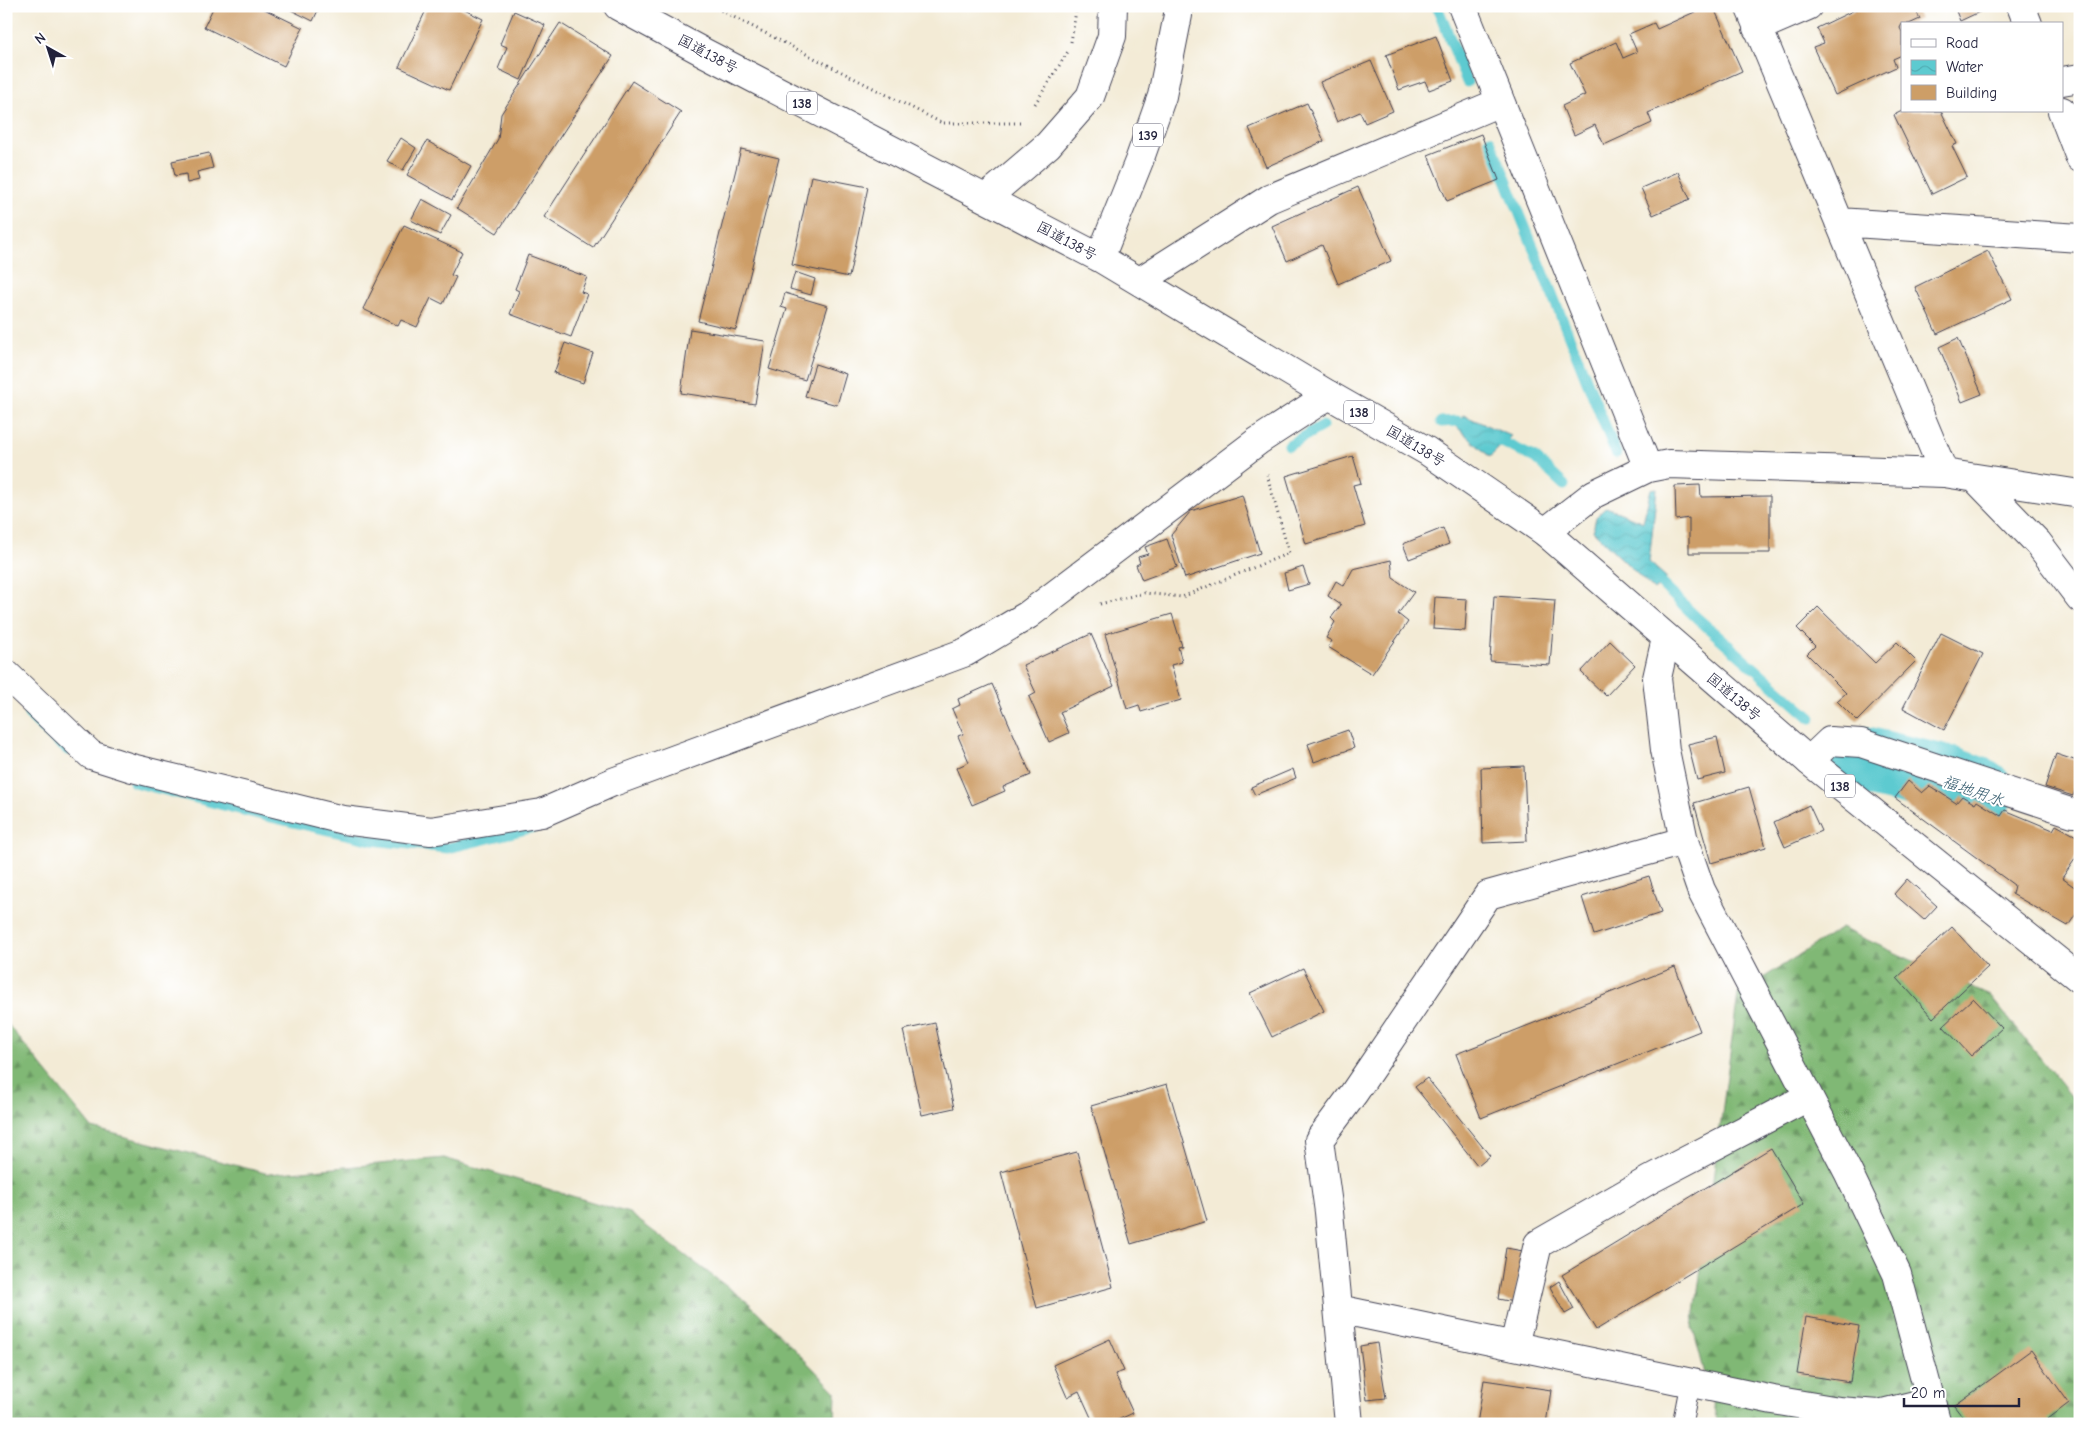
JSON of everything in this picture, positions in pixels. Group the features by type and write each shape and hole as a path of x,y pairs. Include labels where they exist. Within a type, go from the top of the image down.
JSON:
{"main road":[{"name":"国道138号","path":"618,6 1100,258 1329,395 1427,450 1545,532 1809,761 2080,979"},
{"path":"986,198 1048,145 1090,97 1112,36 1113,6"},
{"name":"139","path":"1100,258 1139,161 1162,96 1178,15 1178,6"},
{"path":"1462,6 1648,468"},
{"path":"1808,6 1753,17 1944,473"},
{"path":"2021,6 2027,22"},
{"path":"2064,81 2080,78"},
{"path":"1140,281 1269,199 1500,102"},
{"path":"2062,112 2080,158"},
{"path":"1839,222 2080,238"},
{"path":"6,674 91,755 132,768 343,820 431,831 542,813 613,782 966,652 1028,615 1258,441 1329,395"},
{"path":"1545,532 1594,494 1648,468 1669,464 1944,473 2080,494"},
{"path":"1975,478 2038,543 2080,598"},
{"path":"1338,1310 1773,1400 1839,1411 1878,1414 1934,1412 1897,1274 1848,1172 1702,890 1684,840 1665,750 1657,678 1666,638"},
{"path":"1809,761 1830,740 1861,743 2073,813 2080,813"},
{"path":"1348,1424 1329,1212 1319,1140 1354,1093 1488,894 1684,840"},
{"path":"1514,1346 1538,1244 1652,1178 1808,1097"}],"lane":[{"path":"1682,1424 1690,1383"}],"path":[{"path":"712,6 942,123 1022,123 1027,116"},
{"path":"1033,108 1070,47 1077,6"},
{"path":"1098,604 1144,593 1182,597 1288,553 1258,441"}],"green space":[{"path":"1841,928 1990,996 2080,1107 2080,1424 1718,1424 1693,1328 1738,994"},
{"path":"6,1022 92,1128 269,1174 444,1158 629,1213 750,1304 836,1392 835,1424 6,1424"}],"water":[{"path":"1463,415 1511,436 1490,457 1457,427"},
{"path":"1657,488 1649,562 1667,578 1654,590 1593,531 1596,517 1606,507 1643,522 1651,489"}],"building":[{"path":"214,6 258,6 303,28 284,66 204,27"},
{"path":"283,6 320,6 313,21"},
{"path":"428,6 456,6 483,19 449,90 399,67"},
{"path":"1708,6 1713,6 1742,71 1648,113 1652,123 1604,145 1595,125 1574,135 1562,106 1585,95 1570,63 1616,42 1623,58 1637,52 1629,34 1654,23 1657,29"},
{"path":"1863,6 1892,6 1894,9 1900,6 1914,6 1920,19 1913,22 1901,22 1901,55 1893,59 1896,67 1835,95 1813,47 1824,43 1817,28"},
{"path":"1954,6 1992,6 1960,21"},
{"path":"514,11 545,25 521,80 498,69 507,47 500,44"},
{"path":"560,23 613,56 497,233 457,208 498,139 501,114"},
{"path":"1436,36 1453,81 1429,90 1425,81 1399,90 1386,55"},
{"path":"1371,61 1393,111 1365,123 1360,112 1337,122 1320,82"},
{"path":"632,81 681,112 593,248 544,217"},
{"path":"1307,103 1324,141 1266,167 1249,128"},
{"path":"1901,112 1941,112 1957,144 1952,146 1967,177 1932,194 1894,115"},
{"path":"1481,134 1499,180 1447,201 1428,155"},
{"path":"401,138 416,148 403,170 387,161"},
{"path":"427,141 471,166 452,200 407,175"},
{"path":"741,149 779,158 736,330 698,321"},
{"path":"209,153 213,168 197,172 199,180 187,183 186,174 175,176 172,161"},
{"path":"1678,172 1690,199 1653,215 1641,188"},
{"path":"811,176 868,187 849,277 792,265"},
{"path":"1358,187 1391,261 1338,284 1322,245 1287,261 1272,226"},
{"path":"422,199 451,215 440,235 411,220"},
{"path":"404,225 462,252 451,275 456,277 443,304 431,298 417,327 401,320 398,326 363,309"},
{"path":"1988,251 2012,299 1937,334 1915,287"},
{"path":"528,255 587,277 581,292 587,294 571,337 510,314 519,291 515,289"},
{"path":"795,272 815,279 811,295 790,289"},
{"path":"785,293 828,306 805,380 769,369 787,309 781,307"},
{"path":"690,329 765,341 755,404 681,393"},
{"path":"1958,338 1982,394 1962,402 1939,347"},
{"path":"565,343 593,353 583,383 554,373"},
{"path":"815,364 846,374 837,405 805,396"},
{"path":"1353,456 1361,483 1353,485 1365,526 1306,544 1286,476"},
{"path":"1700,485 1701,497 1770,496 1770,553 1689,553 1689,518 1676,520 1675,486"},
{"path":"1242,495 1260,553 1185,578 1171,535 1191,511"},
{"path":"1443,528 1449,544 1409,559 1403,544"},
{"path":"1167,539 1177,567 1142,580 1136,565 1140,563 1138,557 1148,554 1145,547"},
{"path":"1391,560 1393,578 1414,592 1398,614 1408,622 1372,674 1328,647 1332,641 1326,638 1335,622 1331,618 1341,605 1328,596 1336,581 1344,586 1353,569"},
{"path":"1303,567 1309,584 1288,590 1284,573"},
{"path":"1494,596 1555,600 1550,665 1490,661"},
{"path":"1435,597 1467,599 1465,631 1433,629"},
{"path":"1818,607 1875,663 1897,642 1916,661 1857,721 1837,701 1846,693 1807,654 1815,646 1797,628"},
{"path":"1172,614 1182,646 1178,647 1182,662 1171,665 1181,700 1141,712 1139,705 1127,709 1105,634"},
{"path":"1941,633 1983,654 1944,730 1903,708"},
{"path":"1091,634 1114,686 1060,712 1069,733 1049,742 1029,697 1036,693 1023,665"},
{"path":"1610,641 1635,665 1606,696 1581,672"},
{"path":"992,684 1031,775 1003,787 1005,791 972,805 956,768 969,762 958,736 963,734 952,709 960,705 958,699"},
{"path":"1348,730 1354,748 1314,762 1308,744"},
{"path":"1717,737 1725,773 1697,780 1688,744"},
{"path":"2056,754 2080,762 2080,776 2073,796 2045,787"},
{"path":"1524,766 1527,841 1483,843 1481,768"},
{"path":"1293,769 1296,778 1255,795 1251,787"},
{"path":"1908,781 1922,793 1930,786 1956,803 1962,796 1975,804 1977,801 2001,816 2005,810 2053,830 2056,825 2080,838 2080,852 2062,878 2080,891 2080,908 2068,926 2012,894 2014,885 1895,798"},
{"path":"1749,787 1766,847 1711,863 1694,803"},
{"path":"1809,805 1821,831 1785,847 1774,822"},
{"path":"1649,876 1661,913 1594,935 1582,897"},
{"path":"1907,879 1937,906 1924,920 1894,894"},
{"path":"1952,927 1988,967 1933,1018 1897,978"},
{"path":"1675,967 1700,1031 1481,1118 1456,1054"},
{"path":"1303,968 1324,1011 1272,1037 1250,993"},
{"path":"1973,998 2002,1028 1971,1056 1943,1026"},
{"path":"935,1023 954,1108 922,1115 903,1030"},
{"path":"1427,1078 1490,1156 1478,1166 1415,1087"},
{"path":"1167,1084 1207,1221 1131,1244 1091,1106"},
{"path":"1771,1148 1804,1204 1596,1330 1562,1275"},
{"path":"1077,1152 1113,1287 1037,1308 1001,1172"},
{"path":"1506,1248 1523,1251 1514,1302 1498,1299"},
{"path":"1559,1281 1574,1309 1565,1314 1550,1287"},
{"path":"1806,1317 1859,1326 1850,1382 1797,1374"},
{"path":"1110,1339 1124,1371 1115,1374 1133,1413 1109,1424 1094,1424 1079,1391 1067,1397 1053,1365"},
{"path":"1377,1343 1386,1398 1367,1400 1360,1346"},
{"path":"2031,1350 2069,1403 2048,1419 2051,1424 1968,1424 1954,1406"},
{"path":"1484,1380 1551,1390 1546,1424 1477,1424"}],"waterway":[{"path":"1437,6 1467,82"},
{"path":"1490,140 1616,453"},
{"path":"1441,422 1457,421 1473,428"},
{"path":"1289,445 1322,426"},
{"path":"1492,437 1535,458 1564,485"},
{"path":"1651,574 1697,618 1811,718"},
{"path":"29,714 68,750"},
{"name":"福地用水","path":"1866,761 1946,780 1979,792"},
{"path":"134,782 262,815 372,840 448,848 538,826"}]}
